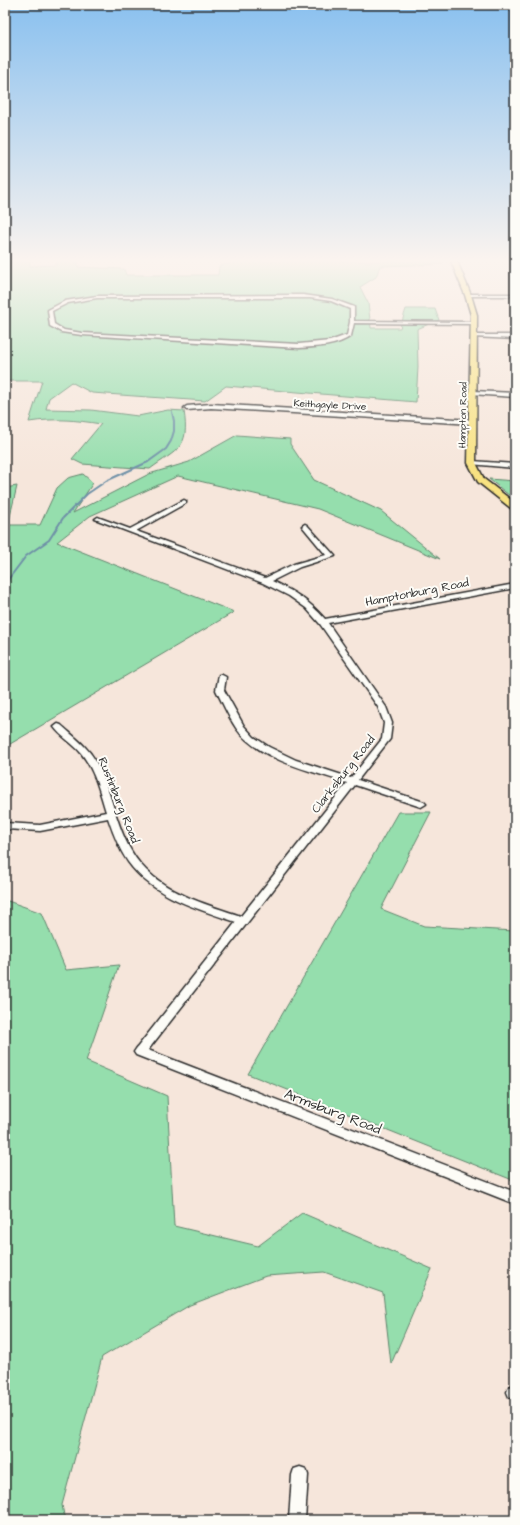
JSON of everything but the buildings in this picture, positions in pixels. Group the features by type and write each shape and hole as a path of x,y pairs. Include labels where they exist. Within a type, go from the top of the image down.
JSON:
{"main road":[{"name":"Hampton Road","path":"474,332 472,464 481,480 515,507"}],"street":[{"path":"70,332 299,346 339,341 349,336 350,332"},
{"path":"474,336 515,336"},
{"path":"473,393 515,395"},
{"name":"Keithgayle Drive","path":"186,408 210,406 472,422"},
{"path":"472,464 515,466"},
{"path":"131,531 184,502"},
{"name":"Clarksburg Road","path":"98,519 266,581 292,594 309,606 323,622 382,707 388,723 386,739 140,1052"},
{"path":"266,581 288,568 307,561 331,556 305,526"},
{"name":"Hamptonburg Road","path":"323,622 515,586"},
{"path":"222,677 220,690 240,727 251,739 266,749 293,762 421,804"},
{"name":"Rustinburg Road","path":"58,727 80,746 90,759 127,852 142,872 163,888 191,901 244,921"},
{"path":"5,826 40,828 111,814"},
{"name":"Armsburg Road","path":"140,1052 515,1198"},
{"path":"297,1520 300,1475"}],"green space":[{"path":"5,332 417,332 418,367 416,402 226,386 205,401 92,393 71,382 49,398 46,409 91,410 138,416 168,410 184,411 185,433 183,441 174,452 150,469 82,464 72,459 101,424 65,420 29,422 42,381 5,381"},
{"path":"237,435 290,439 290,444 314,480 381,511 440,559 318,509 178,476 90,516 57,542 234,612 5,747 5,488 17,486 8,525 40,525 57,488 68,478 83,474 93,483 73,513 149,474 189,462"},
{"path":"489,479 515,481 515,500"},
{"path":"398,812 431,812 381,909 424,926 515,931 515,1181 248,1074"},
{"path":"5,900 42,913 66,970 119,965 86,1061 167,1096 174,1226 258,1246 302,1213 432,1269 391,1364 383,1293 324,1272 266,1276 190,1305 102,1357 62,1505 65,1520 5,1520"}],"waterway":[{"path":"7,581 26,556 49,540 63,518 87,494 106,481 148,462 166,449 171,441 174,431 172,412"}]}
